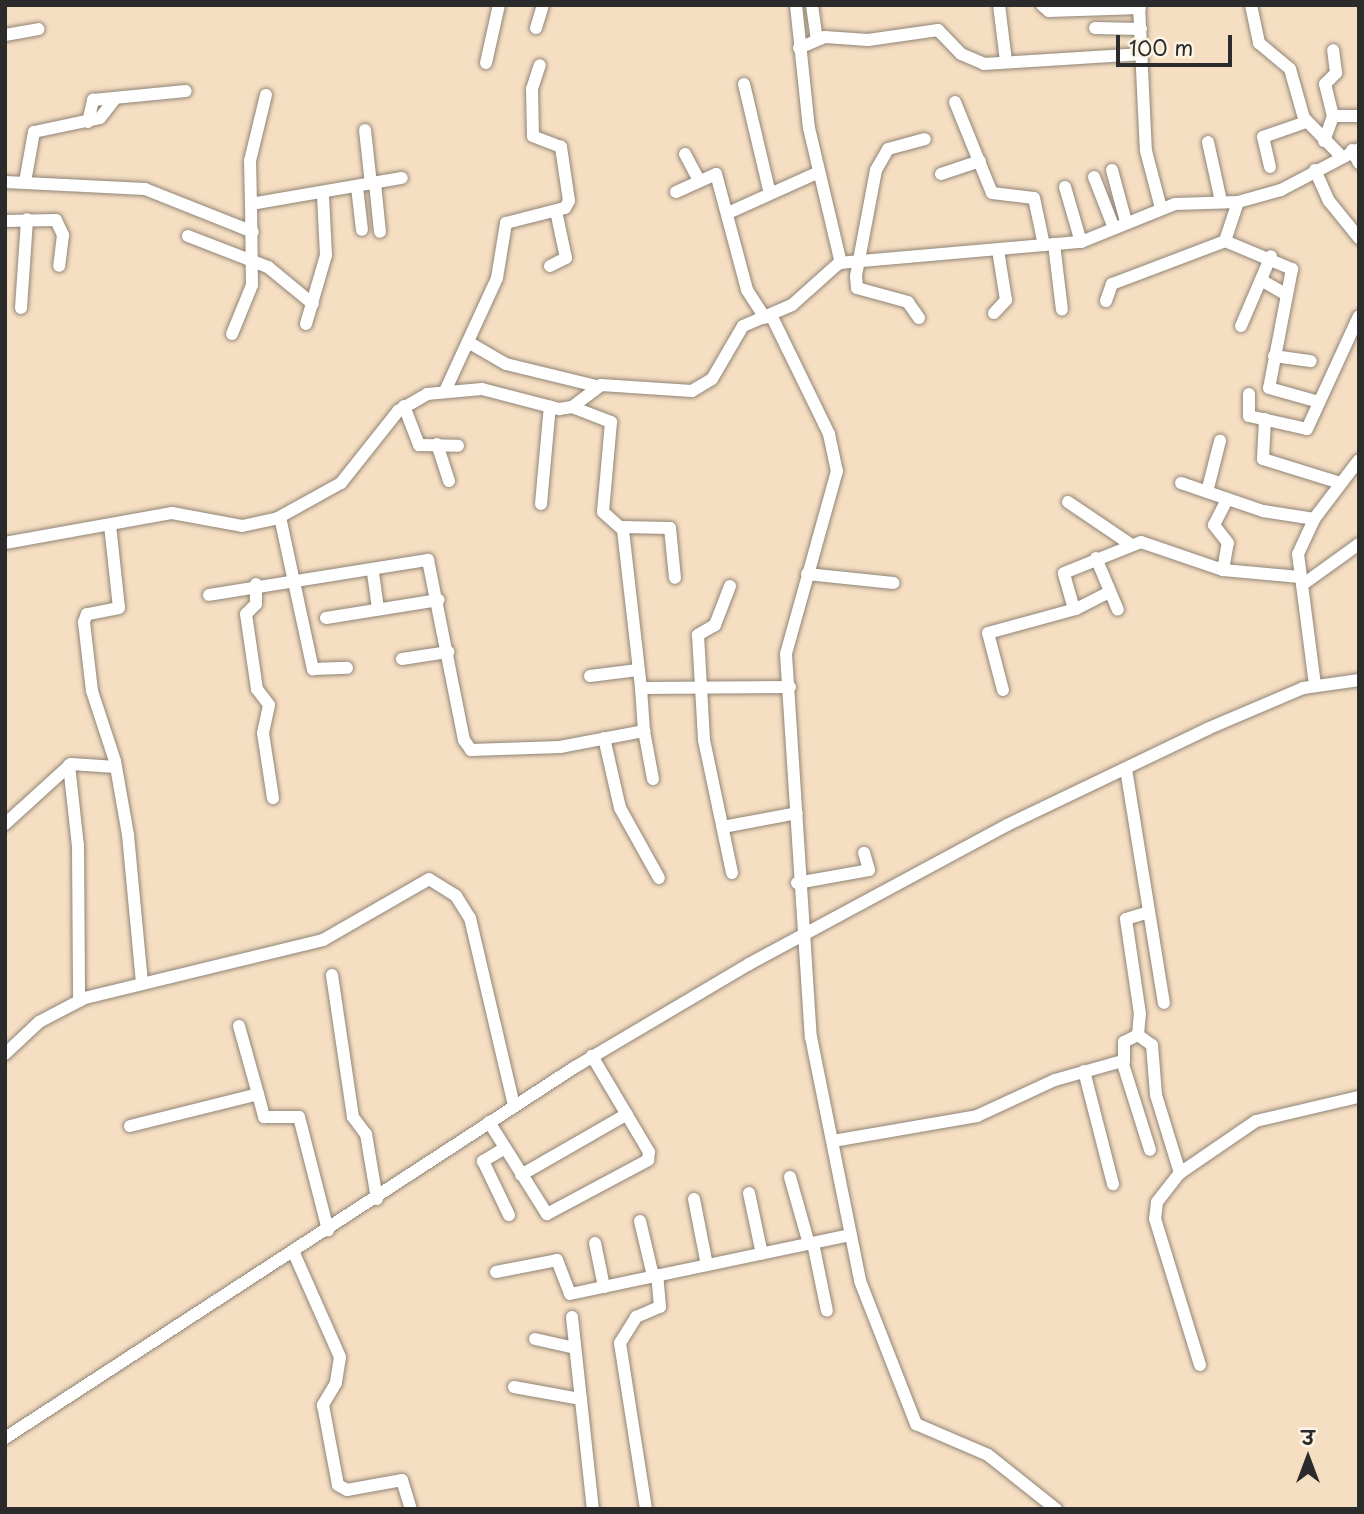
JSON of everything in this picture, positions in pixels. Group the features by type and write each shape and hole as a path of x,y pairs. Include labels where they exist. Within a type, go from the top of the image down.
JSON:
{"street":[{"path":"486,63 499,5"},
{"path":"536,28 543,5"},
{"path":"796,5 799,48 817,173 841,263"},
{"path":"812,5 817,40"},
{"path":"999,5 1006,61"},
{"path":"1042,5 1140,7 1146,151 1161,208"},
{"path":"1251,5 1259,43 1290,69 1306,122 1324,141 1350,151 1359,163"},
{"path":"5,34 38,29"},
{"path":"1095,29 1141,29"},
{"path":"799,48 817,40 938,30 974,63 1143,54"},
{"path":"1324,141 1333,116 1325,84 1336,73 1333,50"},
{"path":"446,389 505,256 506,223 556,211 569,201 566,170 558,143 534,136 531,89 540,65"},
{"path":"744,84 769,190"},
{"path":"88,122 90,101 186,91"},
{"path":"232,334 251,289 255,261 251,151 266,95"},
{"path":"25,182 34,132 88,122 105,116 115,99"},
{"path":"955,102 996,198 1034,198 1049,245 1062,310"},
{"path":"1333,116 1359,116"},
{"path":"1270,167 1262,137 1306,122"},
{"path":"365,130 380,232"},
{"path":"919,318 908,302 858,288 857,260 868,194 884,154 925,139"},
{"path":"1208,142 1220,201"},
{"path":"5,543 172,513 242,526 280,517 341,483 404,406 446,389 482,389 550,406 584,396 658,394 701,388 719,368 736,333 768,317 841,263 1081,242 1161,208 1220,201 1238,202 1281,190 1350,151"},
{"path":"685,154 698,178"},
{"path":"941,174 980,161"},
{"path":"1112,170 1120,225"},
{"path":"1315,170 1359,238"},
{"path":"728,213 769,190 817,173"},
{"path":"676,192 698,178 716,174 747,290 768,317 830,434 838,478 790,630 790,687 797,813 797,883 811,1037 864,1295 916,1424 988,1455 1056,1509"},
{"path":"1094,177 1120,225"},
{"path":"251,204 323,195 402,178"},
{"path":"5,181 159,192 253,232"},
{"path":"357,187 362,230"},
{"path":"1065,187 1081,242"},
{"path":"306,324 327,256 323,195"},
{"path":"1226,241 1238,202"},
{"path":"550,266 566,258 556,211"},
{"path":"5,221 27,219 59,223 59,267"},
{"path":"22,308 27,219"},
{"path":"188,236 255,261 313,304"},
{"path":"1226,241 1237,250 1271,256 1292,270 1285,294 1269,388 1319,402"},
{"path":"1106,301 1112,284 1226,241"},
{"path":"994,313 1006,300 998,250"},
{"path":"1241,326 1271,256"},
{"path":"1261,280 1285,294"},
{"path":"1249,394 1247,414 1307,429 1359,316"},
{"path":"468,342 506,364 584,396 610,419 603,512 622,527 670,528 675,578"},
{"path":"1345,346 1359,350"},
{"path":"1274,356 1311,361"},
{"path":"404,406 419,445 458,446"},
{"path":"541,504 550,406"},
{"path":"1265,419 1262,459 1340,483"},
{"path":"1207,492 1220,441"},
{"path":"437,444 449,481"},
{"path":"1315,685 1301,581 1300,544 1314,519 1359,460"},
{"path":"1181,483 1227,499 1314,519"},
{"path":"1223,570 1228,543 1214,525 1227,499"},
{"path":"1068,502 1130,544"},
{"path":"280,517 297,579 304,646 313,669 348,668"},
{"path":"110,525 119,608 87,614 84,622 92,691 116,764 142,982"},
{"path":"622,527 643,732 653,779"},
{"path":"1074,610 1063,573 1130,544 1153,542 1223,570 1301,581 1359,544"},
{"path":"1096,558 1118,611"},
{"path":"378,608 373,573 379,564 428,559 439,600 469,749 560,747 643,732"},
{"path":"209,595 256,584 373,573"},
{"path":"807,574 894,583"},
{"path":"256,584 257,604 246,614 257,689 269,705 263,733 273,797"},
{"path":"730,586 715,625 698,632 701,687 732,873"},
{"path":"1003,690 988,633 1074,610 1110,592"},
{"path":"327,618 439,600"},
{"path":"402,659 448,652"},
{"path":"590,676 638,670"},
{"path":"5,1438 292,1251 377,1199 592,1056 801,935 1126,769 1315,685 1359,680"},
{"path":"640,688 790,687"},
{"path":"604,738 620,808 659,878"},
{"path":"5,824 69,765 116,764"},
{"path":"69,765 78,846 79,1001"},
{"path":"1126,769 1164,1003"},
{"path":"723,827 797,813"},
{"path":"797,883 869,870 864,853"},
{"path":"5,1054 39,1022 79,1001 142,982 323,940 429,879 456,897 470,919 514,1106"},
{"path":"1149,912 1126,919 1139,1035 1152,1045 1156,1096 1180,1173"},
{"path":"332,975 353,1117 366,1134 377,1199"},
{"path":"239,1026 264,1117 299,1117 328,1230"},
{"path":"1139,1035 1124,1042 1124,1062 1150,1150"},
{"path":"489,1122 521,1175 550,1215 648,1160 649,1152 592,1056"},
{"path":"833,1141 977,1116 1084,1071 1124,1062"},
{"path":"1084,1071 1113,1184"},
{"path":"130,1126 258,1094"},
{"path":"1199,1365 1155,1219 1157,1202 1180,1173 1256,1121 1358,1097"},
{"path":"521,1175 627,1114"},
{"path":"505,1148 483,1161 509,1215"},
{"path":"790,1177 811,1243 827,1311"},
{"path":"749,1193 762,1254"},
{"path":"694,1199 707,1265"},
{"path":"640,1221 655,1276 660,1307 636,1317 620,1343 646,1509"},
{"path":"496,1272 557,1260 566,1293 851,1235"},
{"path":"594,1243 604,1287"},
{"path":"292,1251 340,1357 336,1383 323,1405 338,1485 347,1490 402,1480 411,1509"},
{"path":"572,1317 593,1509"},
{"path":"536,1339 575,1348"},
{"path":"514,1387 581,1399"}]}
